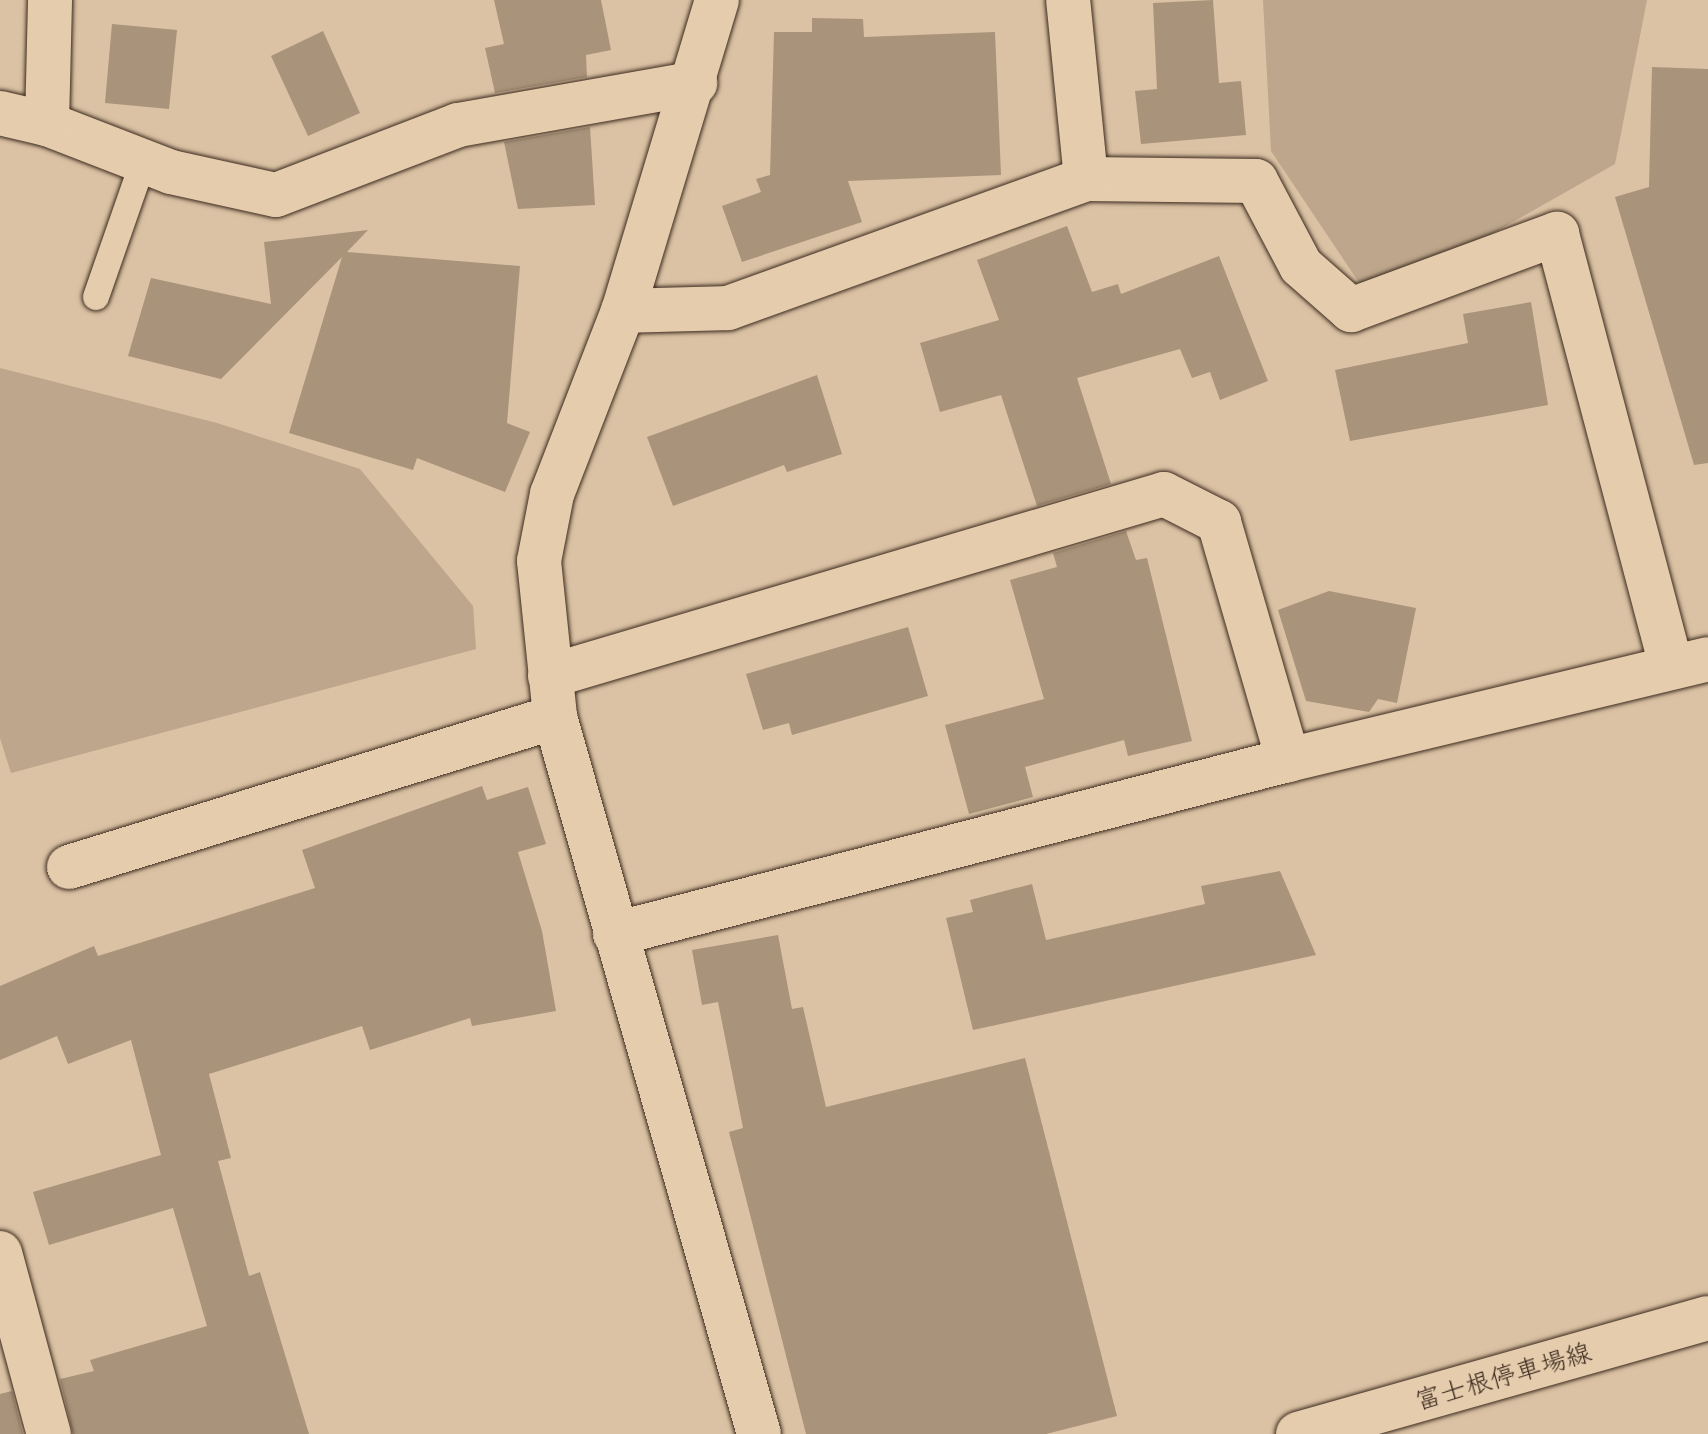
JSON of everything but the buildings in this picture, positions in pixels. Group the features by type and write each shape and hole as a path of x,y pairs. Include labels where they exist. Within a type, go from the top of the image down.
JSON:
{"street":[{"path":"47,124 50,0"},
{"path":"717,0 695,83 623,311 552,494 539,561 552,696 615,934 759,1434"},
{"path":"1068,0 1086,179"},
{"path":"0,113 47,124 143,162 276,195 458,125 695,83"},
{"path":"615,934 1288,760 1689,663 1557,234 1351,310 1301,266 1256,181 1086,179 728,308 623,311"},
{"path":"69,867 552,696 1164,494 1219,522 1288,760"},
{"path":"0,1253 49,1434"},
{"name":"富士根停車場線","path":"1298,1434 1708,1318"}],"lane":[{"path":"96,297 143,162"}],"shaded area":[{"path":"1263,0 1647,0 1615,164 1372,302 1271,151"},
{"path":"0,368 217,423 360,469 473,606 476,649 11,773 0,738"}]}
